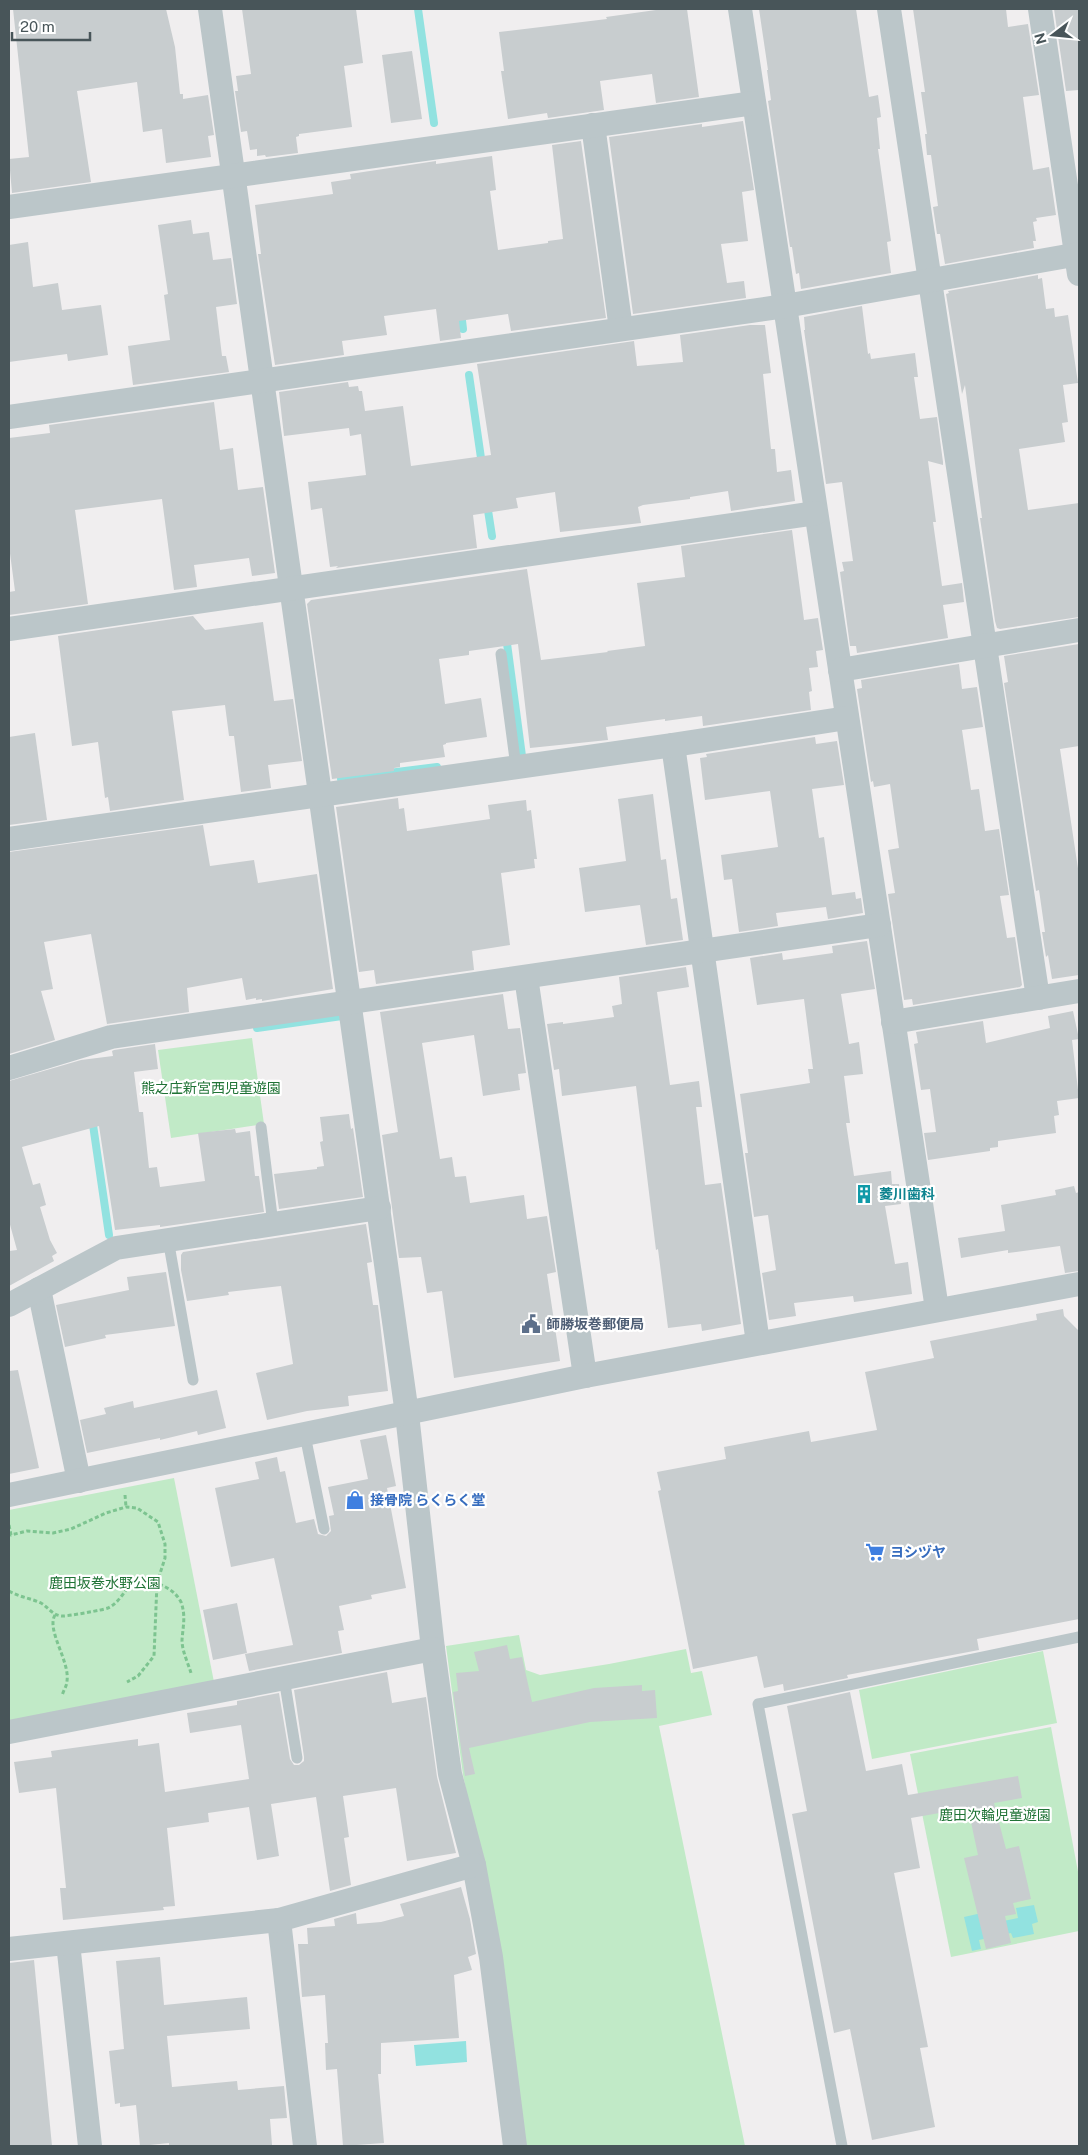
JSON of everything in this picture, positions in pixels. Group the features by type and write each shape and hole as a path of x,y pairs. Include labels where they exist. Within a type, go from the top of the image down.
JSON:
{"street":[{"path":"210,9 379,1208 407,1414 433,1649 450,1774 474,1865 491,1957 515,2146"},
{"path":"740,9 937,1309"},
{"path":"889,9 1038,998"},
{"path":"9,417 785,306 930,280 1078,261 1040,9"},
{"path":"9,207 234,174 754,103"},
{"path":"593,125 621,330"},
{"path":"9,629 816,513"},
{"path":"840,670 1079,630"},
{"path":"9,839 673,745 847,718"},
{"path":"673,745 758,1343"},
{"path":"9,1068 111,1037 879,925"},
{"path":"526,977 584,1376"},
{"path":"893,1022 1079,991"},
{"path":"9,1305 116,1248 379,1208"},
{"path":"9,1495 584,1376 1079,1284"},
{"path":"39,1288 79,1481"},
{"path":"9,1732 433,1649"},
{"path":"9,1949 279,1920 474,1865"},
{"path":"279,1920 305,2146"},
{"path":"68,1943 90,2146"}],"lane":[{"path":"501,654 516,767"},
{"path":"261,1127 273,1224"},
{"path":"168,1239 193,1380"},
{"path":"305,1435 324,1529"},
{"path":"842,2146 758,1704 1079,1637"},
{"path":"284,1678 297,1758"}],"path":[{"path":"9,1525 10,1536 27,1531 54,1533 86,1523 106,1512 126,1507 137,1508 158,1522 163,1532 165,1558 157,1582 154,1656 138,1676 121,1684"},
{"path":"9,1591 43,1605 55,1615 64,1616 100,1610 116,1603 127,1586 142,1580 157,1582 167,1587 180,1601 184,1617 183,1647 197,1695"},
{"path":"55,1615 53,1619 54,1635 60,1646 67,1668 67,1682 62,1695 60,1722"}],"green space":[{"name":"熊之庄新宮西児童遊園","path":"252,1038 264,1124 171,1138 158,1050"},
{"name":"鹿田坂巻水野公園","path":"174,1478 214,1682 9,1723 9,1510"},
{"path":"519,1635 526,1670 540,1675 686,1649 691,1673 702,1671 712,1715 659,1726 745,2146 526,2146 499,1954 463,1775 446,1646"},
{"path":"1043,1651 1057,1723 872,1759 859,1690"},
{"name":"鹿田次輪児童遊園","path":"1051,1727 1079,1877 1079,1931 951,1957 910,1754"}],"water":[{"path":"1034,1905 1038,1922 1032,1924 1034,1934 1013,1938 1011,1933 979,1940 981,1949 972,1951 964,1917 986,1912 989,1924 1018,1918 1016,1908"},
{"path":"466,2041 467,2062 416,2066 414,2045"}],"building":[{"path":"13,9 166,9 175,47 180,94 183,94 183,99 208,95 214,135 208,136 211,157 166,163 162,129 143,132 137,82 77,91 91,182 12,193 9,159 29,157"},
{"path":"242,9 356,9 363,63 344,66 352,127 299,134 296,137 298,153 266,157 265,155 257,156 257,149 250,150 247,131 241,132 235,91 238,91 236,76 251,74"},
{"path":"663,9 687,9 699,97 656,103 652,74 600,81 604,110 548,118 547,113 508,119 501,71 504,71 499,32 607,19 606,17"},
{"path":"759,9 856,9 869,97 878,95 881,117 877,118 880,149 878,149 891,241 887,242 891,273 801,289 799,273 796,274 792,247 790,247 768,101 771,100"},
{"path":"913,9 1006,9 1008,27 1028,24 1039,95 1023,97 1033,170 1049,167 1056,215 1036,218 1037,221 1033,222 1036,241 1033,241 1034,248 945,264 940,234 937,234 933,207 938,206 931,155 927,155 925,134 927,134 921,92 925,92"},
{"path":"1054,9 1079,9 1079,90 1066,91"},
{"path":"412,51 422,119 391,123 382,55"},
{"path":"743,121 754,190 742,192 748,241 721,244 727,283 744,281 746,298 633,314 609,137 702,124 702,127"},
{"path":"581,141 606,318 511,331 508,314 459,321 461,338 440,341 436,309 384,316 387,335 342,341 344,355 275,365 258,254 261,254 255,205 333,194 331,182 351,179 350,174 436,161 436,164 492,156 496,190 490,191 498,250 548,243 548,241 563,239 552,145"},
{"path":"191,220 193,234 209,232 213,260 231,258 237,304 216,307 222,356 226,356 229,372 133,385 128,346 170,340 164,295 168,294 158,225"},
{"path":"28,242 33,287 58,283 62,310 101,305 108,355 68,361 67,354 9,362 9,245"},
{"path":"1038,275 1038,279 1042,278 1046,309 1054,308 1055,317 1068,315 1078,383 1063,385 1068,422 1062,423 1065,442 1019,449 1028,510 1079,503 1079,617 1000,629 997,628 995,621 980,518 982,518 965,385 962,394 946,294 949,293 948,291"},
{"path":"862,306 868,354 870,353 871,359 915,353 918,377 914,377 920,419 937,417 943,462 943,465 928,461 936,522 933,522 942,586 962,583 964,602 943,605 948,638 857,653 856,646 850,646 840,572 844,571 842,562 853,561 842,482 826,484 804,330 804,317"},
{"path":"750,325 765,325 771,373 763,374 771,449 775,449 777,472 791,470 795,501 731,511 728,491 690,497 690,499 643,505 638,507 641,523 560,532 555,492 516,498 518,508 473,515 477,548 336,568 338,566 330,567 322,508 311,510 308,482 366,475 361,434 350,436 349,428 284,436 279,392 348,382 349,387 358,386 359,391 362,391 365,411 403,406 411,466 491,455 477,364 634,341 637,366 683,362 680,335"},
{"path":"214,402 220,450 233,448 238,490 263,487 275,573 252,576 249,558 194,565 197,587 174,590 162,499 75,510 88,604 9,615 9,592 15,591 9,546 9,438 50,433 49,425"},
{"path":"792,530 804,620 818,618 823,650 816,651 818,667 809,668 812,691 809,692 811,710 703,726 702,716 665,721 665,719 606,727 608,740 530,748 518,644 469,651 469,655 439,659 445,704 481,698 487,737 446,743 443,745 445,757 400,763 400,767 394,768 394,771 332,779 307,604 311,600 527,569 541,660 608,652 645,646 637,583 685,577 681,546"},
{"path":"193,616 205,630 263,622 274,701 293,699 302,761 268,765 271,788 241,792 234,736 229,736 225,705 172,711 184,800 110,811 108,797 105,798 98,742 72,746 58,636"},
{"path":"1079,644 1079,746 1060,749 1079,875 1079,975 1052,979 1048,955 1046,957 1042,932 1045,932 1039,890 1036,891 1004,683 1008,682 1004,656"},
{"path":"959,664 962,689 977,687 983,727 962,730 971,790 979,789 985,831 999,829 1009,895 1000,896 1007,938 1015,937 1022,985 1020,987 913,1005 912,999 904,1000 888,894 895,893 888,850 899,848 890,784 874,787 873,781 871,782 857,689 862,688 861,680"},
{"path":"35,733 47,820 9,825 9,737"},
{"path":"815,737 816,744 837,741 844,785 812,789 819,838 824,837 832,895 855,892 856,899 861,898 863,913 828,919 826,907 776,913 778,926 739,932 732,879 724,880 721,855 778,847 770,791 705,800 700,758 707,757 706,754"},
{"path":"653,794 661,860 666,859 671,899 677,898 683,940 646,945 640,905 585,912 579,868 626,861 618,799"},
{"path":"398,798 399,809 404,808 407,831 490,819 488,805 526,800 527,811 531,810 537,859 534,859 535,868 501,873 510,945 472,951 474,970 376,984 374,970 359,972 336,807"},
{"path":"203,825 210,866 254,860 258,883 317,874 333,989 262,1001 262,999 256,1000 256,998 246,1000 242,978 187,988 189,1012 107,1024 91,934 44,942 53,989 41,991 55,1040 9,1054 9,852"},
{"path":"867,941 875,989 841,994 849,1044 859,1042 863,1074 844,1076 850,1123 846,1123 854,1176 891,1171 892,1184 899,1184 901,1204 885,1206 895,1264 908,1262 912,1294 854,1302 853,1296 794,1303 796,1316 769,1320 762,1273 776,1270 768,1215 754,1217 745,1153 748,1153 740,1094 810,1083 808,1069 813,1069 804,999 757,1005 750,958 782,953 783,960 833,953 832,946"},
{"path":"686,967 689,987 657,992 670,1085 699,1081 702,1107 696,1107 705,1185 721,1183 741,1324 702,1331 701,1324 668,1328 658,1249 656,1250 636,1086 562,1096 559,1069 554,1070 547,1024 563,1022 563,1024 614,1017 612,1006 622,1004 619,977"},
{"path":"503,994 508,1029 520,1028 526,1073 518,1074 520,1090 483,1096 474,1035 422,1043 440,1159 452,1157 455,1177 466,1176 470,1203 524,1195 527,1219 547,1216 556,1272 547,1274 560,1361 454,1378 442,1291 427,1293 421,1257 399,1258 382,1135 398,1132 380,1012"},
{"path":"1073,1011 1079,1039 1072,1040 1079,1098 1057,1101 1059,1115 1054,1116 1056,1133 998,1141 998,1147 990,1148 990,1151 928,1160 924,1133 936,1132 930,1089 921,1090 914,1044 918,1043 916,1032 983,1021 986,1043 1050,1028 1048,1016"},
{"path":"155,1044 158,1069 134,1072 139,1112 143,1112 149,1168 157,1167 160,1187 205,1181 198,1133 235,1129 236,1133 250,1131 255,1176 259,1176 264,1212 160,1227 160,1225 115,1230 99,1126 22,1147 33,1185 40,1183 46,1205 40,1207 50,1240 57,1253 52,1256 54,1261 9,1286 9,1251 17,1250 9,1221 9,1081 81,1060 113,1056 112,1051 114,1050"},
{"path":"349,1114 351,1129 353,1128 363,1197 279,1209 274,1174 317,1169 317,1167 324,1166 320,1142 323,1141 320,1117"},
{"path":"1074,1186 1076,1193 1079,1192 1079,1271 1065,1273 1060,1246 1008,1253 1008,1250 961,1258 958,1238 1005,1231 1001,1205 1056,1195 1055,1190"},
{"path":"366,1224 372,1262 367,1263 373,1305 378,1305 388,1391 348,1396 349,1406 307,1411 267,1420 256,1373 293,1364 281,1286 228,1292 229,1295 187,1301 181,1270 181,1255 183,1252"},
{"path":"166,1272 175,1326 105,1335 106,1338 65,1347 56,1305 129,1290 127,1277"},
{"name":"ヨシヅヤ","path":"1063,1309 1064,1316 1079,1331 1079,1619 977,1639 979,1650 847,1675 848,1678 784,1691 783,1684 764,1688 757,1656 693,1669 658,1491 661,1490 657,1472 726,1459 724,1447 809,1431 811,1442 877,1430 865,1372 934,1358 930,1341 1037,1320 1036,1314"},
{"path":"18,1370 39,1468 9,1474 9,1371"},
{"path":"217,1390 226,1428 198,1435 197,1431 160,1440 160,1438 87,1453 80,1420 106,1414 104,1408 133,1401 134,1408"},
{"path":"386,1435 396,1486 387,1488 406,1588 371,1595 372,1599 339,1606 344,1630 338,1631 342,1653 249,1671 245,1654 293,1645 274,1558 231,1567 215,1488 259,1479 255,1462 277,1457 280,1472 285,1471 296,1523 314,1519 318,1534 326,1536 331,1531 329,1516 334,1515 328,1487 368,1479 360,1440"},
{"path":"237,1603 247,1653 213,1660 203,1610"},
{"path":"507,1645 510,1659 522,1657 532,1702 594,1688 642,1685 642,1691 655,1690 657,1718 590,1722 469,1748 475,1774 465,1776 453,1692 458,1691 456,1673 479,1671 474,1652"},
{"path":"387,1672 392,1703 426,1697 437,1777 456,1853 407,1861 396,1788 343,1796 349,1837 344,1838 351,1885 330,1891 316,1797 271,1804 279,1856 257,1860 249,1807 208,1813 209,1822 167,1828 175,1906 163,1907 164,1910 63,1920 60,1888 66,1888 56,1788 19,1793 14,1762 52,1757 51,1751 138,1739 138,1746 159,1743 165,1792 249,1779 241,1725 190,1733 187,1713 237,1705 237,1701 279,1693 290,1759 294,1765 299,1765 304,1761 304,1757 294,1690"},
{"path":"850,1692 866,1771 902,1764 908,1795 1018,1776 1022,1798 994,1803 1006,1849 1019,1846 1031,1899 1013,1903 1016,1914 1005,1916 1011,1943 986,1949 964,1858 978,1855 968,1808 911,1818 920,1868 894,1873 928,2047 920,2048 935,2127 872,2140 850,2029 834,2033 792,1814 807,1811 787,1706"},
{"path":"461,1887 470,1919 476,1954 468,1957 472,1970 454,1975 459,2038 381,2043 381,2074 378,2074 384,2143 343,2146 337,2069 326,2070 325,2043 328,2043 325,1995 302,1997 298,1944 308,1944 307,1928 335,1926 334,1919 356,1913 357,1924 381,1922 404,1916 400,1904"},
{"path":"160,1957 164,2005 247,1997 250,2029 167,2036 172,2087 237,2081 238,2090 284,2086 287,2118 270,2119 272,2145 169,2146 169,2143 140,2146 136,2105 120,2107 120,2103 115,2104 109,2051 124,2049 116,1961"},
{"path":"34,1960 52,2146 9,2146 9,1963"}],"waterway":[{"path":"418,9 434,123"},
{"path":"461,312 463,329"},
{"path":"469,375 482,465"},
{"path":"487,504 492,536"},
{"path":"506,636 522,756"},
{"path":"341,779 437,767"},
{"path":"257,1028 342,1016"},
{"path":"92,1118 109,1235"}],"place":[{"name":"菱川歯科","path":"864,1194"},
{"name":"師勝坂巻郵便局","path":"531,1324"},
{"name":"接骨院 らくらく堂","path":"355,1500"},
{"name":"ヨシヅヤ","path":"875,1552"}]}
